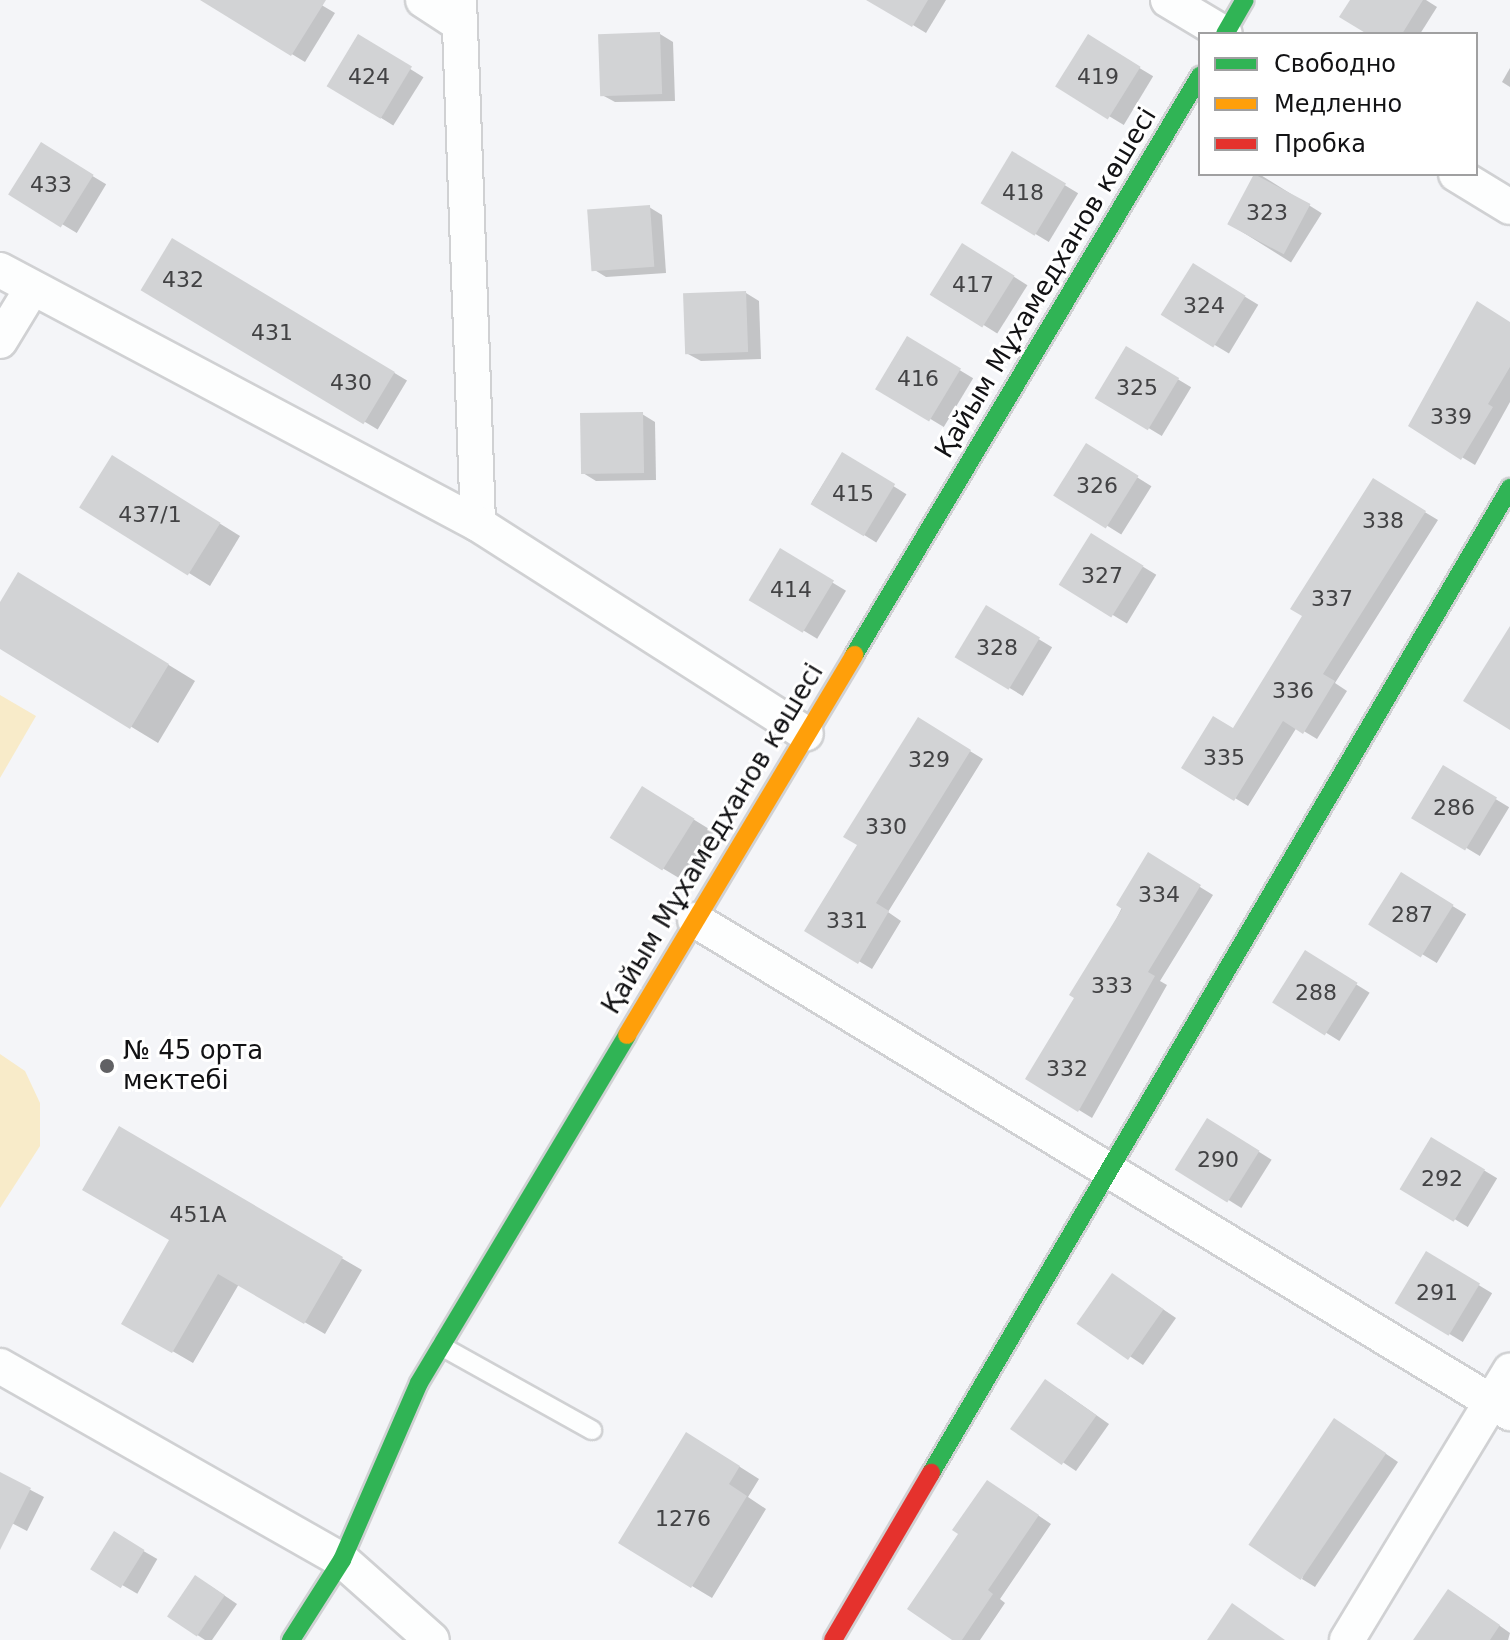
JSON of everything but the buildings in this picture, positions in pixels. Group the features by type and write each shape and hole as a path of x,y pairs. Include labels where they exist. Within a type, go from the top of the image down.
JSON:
{"street":[{"path":"423,0 459,11 478,524"},
{"path":"1168,0 1222,32"},
{"path":"1226,32 1245,0"},
{"name":"Қайым Мұхамедханов көшесі","path":"291,1640 342,1560 419,1383 440,1346 1198,79"},
{"path":"1459,176 1510,207"},
{"path":"0,270 31,290 478,524 806,734"},
{"path":"0,341 31,290"},
{"path":"833,1640 1510,488"},
{"path":"695,920 1501,1407"},
{"path":"0,1366 342,1560 432,1640"},
{"path":"1347,1640 1501,1407 1510,1371"}],"lane":[{"path":"440,1346 592,1430"}],"shaded area":[{"path":"0,695 36,716 0,778"},
{"path":"0,1054 25,1071 40,1103 40,1146 0,1208"}],"traffic: fast":[{"path":"1226,32 1245,0"},
{"path":"854,655 1198,79"},
{"path":"931,1473 1510,488"},
{"path":"291,1640 342,1560 419,1383 627,1035"}],"traffic: slow":[{"path":"627,1035 854,655"}],"traffic: jam":[{"path":"833,1640 931,1473"}],"place":[{"name":"№ 45 орта мектебі","path":"107,1066"}]}
